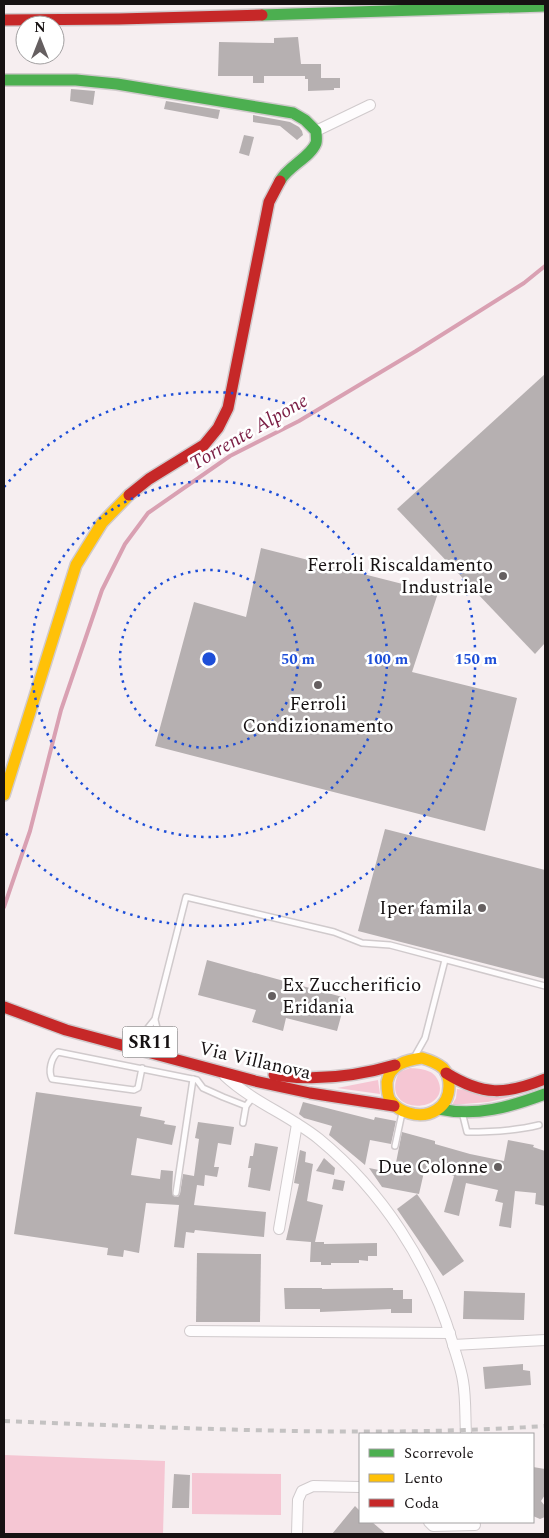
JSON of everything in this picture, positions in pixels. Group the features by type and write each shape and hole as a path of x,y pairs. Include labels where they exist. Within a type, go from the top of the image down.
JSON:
{"main road":[{"path":"4,20 119,19 545,6"},
{"path":"4,80 33,78 84,80 267,108 293,113 305,120 316,131 316,143 306,155 283,175 269,202 228,408 218,428 204,445 149,479 121,502 102,523 76,565 4,795"},
{"name":"Via Villanova","path":"5,1007 66,1030 200,1067 226,1070 270,1084 398,1109"},
{"name":"Via Villanova","path":"24,1013 68,1020 258,1072 296,1078 350,1076 395,1065"},
{"name":"SR11","path":"395,1065 411,1059 422,1058 432,1061"},
{"path":"432,1061 446,1073 472,1088 486,1090 520,1088 545,1079"},
{"path":"395,1065 390,1072 387,1096 398,1109"},
{"path":"439,1109 448,1096 449,1083 446,1073"},
{"name":"SR11","path":"398,1109 426,1114 439,1109 462,1113 517,1104 545,1094"}],"street":[{"path":"316,131 370,104"},
{"path":"226,1070 249,1102 274,1109 337,1155 372,1191 391,1217 424,1268 450,1333 464,1382 466,1433"},
{"path":"270,1084 268,1096 274,1109"},
{"path":"279,1229 297,1124"},
{"path":"190,1331 450,1333"},
{"path":"454,1345 545,1340"},
{"path":"297,1534 298,1500 302,1491 313,1486 359,1487"},
{"path":"430,1523 433,1526 476,1527"}],"lane":[{"path":"127,1036 143,1034 155,1020 186,896 334,932 362,944 390,945 545,986"},
{"path":"411,1059 420,1049 425,1038 445,960"},
{"path":"155,1020 159,1036 166,1046"},
{"path":"425,1038 427,1051 432,1061"},
{"path":"142,1068 138,1088 134,1090 52,1079 50,1074 53,1056 58,1052 142,1068 195,1079 203,1088 223,1098 249,1102 243,1123"},
{"path":"176,1193 195,1079 200,1067"},
{"path":"396,1146 398,1109"},
{"path":"462,1113 467,1132 504,1132 540,1125"}],"shaded area":[{"path":"410,1068 431,1072 437,1078 439,1093 434,1101 425,1105 415,1106 405,1103 398,1097 395,1086 399,1072"},
{"path":"378,1080 380,1094 337,1088"},
{"path":"457,1089 515,1096 488,1102 452,1105 456,1098"},
{"path":"4,1455 165,1461 163,1534 4,1534"},
{"path":"192,1473 281,1474 281,1515 192,1514"}],"building":[{"path":"298,37 301,64 321,64 321,78 340,78 340,88 308,91 308,79 305,79 305,76 264,76 264,83 253,83 253,76 218,76 219,42 274,43 274,38"},
{"path":"71,89 95,91 93,105 70,101"},
{"path":"166,101 220,110 218,119 164,109"},
{"path":"253,115 290,122 299,127 303,135 297,140 280,126 253,122"},
{"path":"244,135 254,137 249,156 239,153"},
{"name":"Ferroli Riscaldamento Industriale","path":"545,374 545,643 535,654 397,509"},
{"name":"Ferroli Condizionamento","path":"261,548 438,593 412,672 517,698 485,831 155,746 194,602 246,617"},
{"path":"385,829 545,870 545,979 358,931"},
{"name":"Ex Zuccherificio Eridania","path":"207,960 346,998 337,1031 286,1018 283,1031 252,1022 256,1010 198,995"},
{"path":"36,1092 142,1107 140,1116 165,1121 164,1124 176,1126 172,1145 137,1138 131,1175 160,1179 161,1170 173,1171 172,1193 175,1197 178,1197 180,1194 183,1174 194,1176 199,1139 195,1138 198,1122 234,1127 231,1145 218,1143 214,1167 219,1167 217,1177 205,1175 204,1186 197,1185 194,1205 266,1212 264,1237 195,1230 194,1233 186,1232 184,1248 174,1247 179,1205 146,1203 139,1253 124,1250 123,1257 107,1255 108,1248 14,1234"},
{"path":"303,1102 374,1120 375,1117 396,1121 391,1144 370,1140 365,1165 329,1135 332,1126 304,1118 299,1114"},
{"path":"402,1132 435,1141 435,1144 470,1154 504,1161 508,1140 534,1145 533,1147 545,1151 545,1206 535,1204 536,1193 515,1191 511,1228 499,1226 503,1203 495,1201 498,1190 466,1183 459,1216 444,1212 454,1176 435,1170 434,1174 424,1172 419,1194 382,1187 369,1168 394,1173"},
{"path":"255,1143 278,1147 270,1191 248,1187 251,1168 248,1168 250,1156 253,1156"},
{"path":"300,1150 306,1152 305,1162 313,1164 307,1201 323,1205 315,1242 324,1242 324,1244 377,1243 377,1256 368,1256 368,1261 359,1260 359,1263 321,1265 321,1262 310,1262 311,1242 286,1240 299,1184 294,1183"},
{"path":"324,1158 335,1168 334,1175 316,1171"},
{"path":"334,1179 345,1181 343,1191 332,1189"},
{"path":"417,1194 464,1261 443,1276 397,1209"},
{"path":"197,1253 261,1254 260,1322 196,1322"},
{"path":"284,1288 393,1288 393,1290 403,1290 403,1299 412,1299 412,1313 391,1313 391,1309 320,1312 320,1309 285,1309"},
{"path":"464,1291 525,1293 524,1320 463,1319"},
{"path":"523,1364 523,1370 530,1371 531,1385 485,1389 483,1367"},
{"path":"534,1467 545,1469 545,1495 541,1501 545,1506 545,1517 540,1519 534,1516"},
{"path":"174,1474 190,1475 189,1508 172,1508"},
{"path":"355,1506 359,1510 359,1523 373,1523 386,1534 332,1534"}],"waterway":[{"name":"Torrente Alpone","path":"4,907 30,831 61,710 102,590 125,544 148,513 230,456 299,421 416,351 524,283 545,266"}],"railway":[{"path":"4,1421 342,1432 477,1430 545,1426"}],"traffic: fast":[{"path":"262,15 545,6"},
{"path":"4,80 76,80 117,84 293,113 305,120 316,131 316,142 309,153 288,171 280,181"},
{"path":"439,1109 466,1112 480,1111 506,1107 545,1094"}],"traffic: slow":[{"path":"4,795 76,565 102,523 129,495"},
{"path":"422,1058 433,1062 446,1072 449,1081 448,1094 442,1106 430,1113 409,1113 396,1107 390,1100 387,1082 395,1067 405,1062 422,1058"}],"traffic: jam":[{"path":"4,20 262,15"},
{"path":"129,495 149,479 204,445 218,428 228,408 269,202 280,181"},
{"path":"4,1007 66,1030 255,1081 310,1093 394,1106"},
{"path":"274,1075 305,1078 335,1077 395,1065"},
{"path":"446,1073 471,1086 494,1091 518,1088 545,1079"}],"place":[{"name":"Ferroli Riscaldamento Industriale","path":"503,576"},
{"name":"Ferroli Condizionamento","path":"318,685"},
{"name":"Iper famila","path":"482,908"},
{"name":"Ex Zuccherificio Eridania","path":"272,996"},
{"name":"Due Colonne","path":"498,1167"}]}
